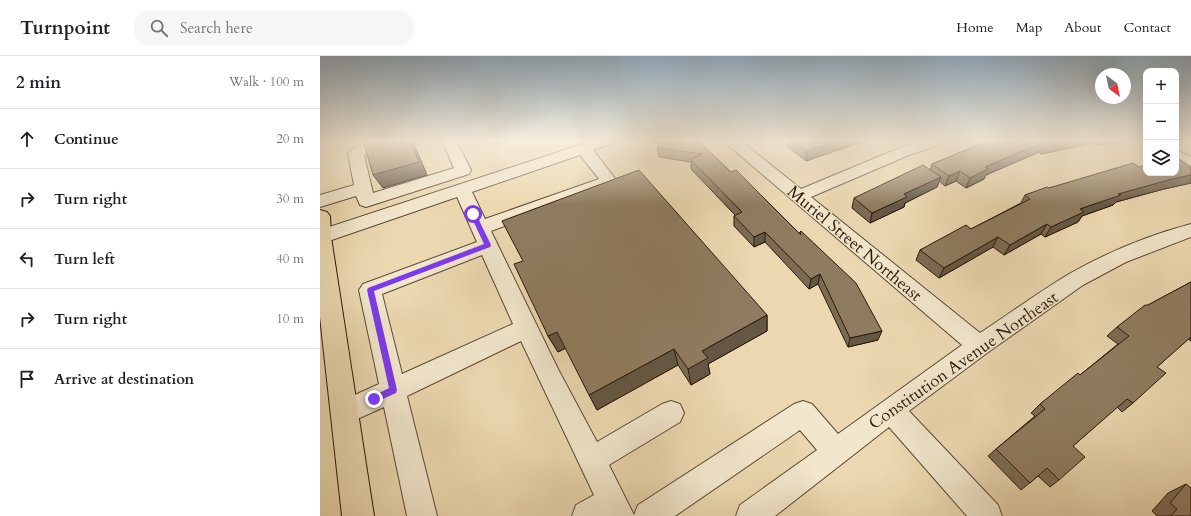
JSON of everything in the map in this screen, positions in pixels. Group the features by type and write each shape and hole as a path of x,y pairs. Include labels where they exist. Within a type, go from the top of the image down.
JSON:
{"main road":[{"path":"320,230 358,516"}],"street":[{"path":"358,162 366,201 463,170 459,162"},
{"path":"320,230 462,189 540,162"},
{"path":"422,516 370,290 609,181 594,162"},
{"name":"Muriel Street Northeast","path":"758,162 979,346"},
{"path":"799,196 878,162"},
{"path":"320,201 363,188"},
{"path":"462,189 527,328 616,508 587,516"},
{"name":"Constitution Avenue Northeast","path":"751,516 891,410 979,346 1076,280 1119,257 1191,230"},
{"path":"344,413 527,328"},
{"path":"891,410 987,516"},
{"path":"592,460 671,413"},
{"path":"649,516 803,413 836,452"}],"building":[{"path":"369,162 417,162 373,175"},
{"path":"693,162 721,162 731,172 736,170 801,235 801,231 856,283 882,331 850,338 820,274 811,279 765,232 754,237 734,216 742,212"},
{"path":"936,162 996,162 985,167 988,169 970,178 960,171 949,176 932,164"},
{"path":"1179,162 1184,162 1191,167 1191,175 1118,194 1121,195 1080,209 1084,212 1051,227 1047,224 1010,245 998,237 944,268 920,250 966,225 971,229 1030,199 1025,195 1047,187 1049,188 1133,163 1139,167 1143,166 1143,176 1179,176"},
{"path":"923,165 941,177 904,194 907,197 872,213 854,198"},
{"path":"639,170 767,315 702,351 708,358 688,369 674,349 589,395 557,332 548,336 514,264 523,261 502,221"},
{"path":"1191,282 1191,337 1157,367 1166,373 1133,403 1127,399 1073,446 1085,457 1059,480 1047,468 1030,483 996,449 1045,409 1040,404 1078,373 1080,375 1129,336 1117,327 1145,305 1148,305"},
{"path":"1186,484 1191,488 1191,516 1171,516 1177,509 1170,503"}],"route":[{"path":"374,399 393,390 370,290 488,245 473,214"}]}
